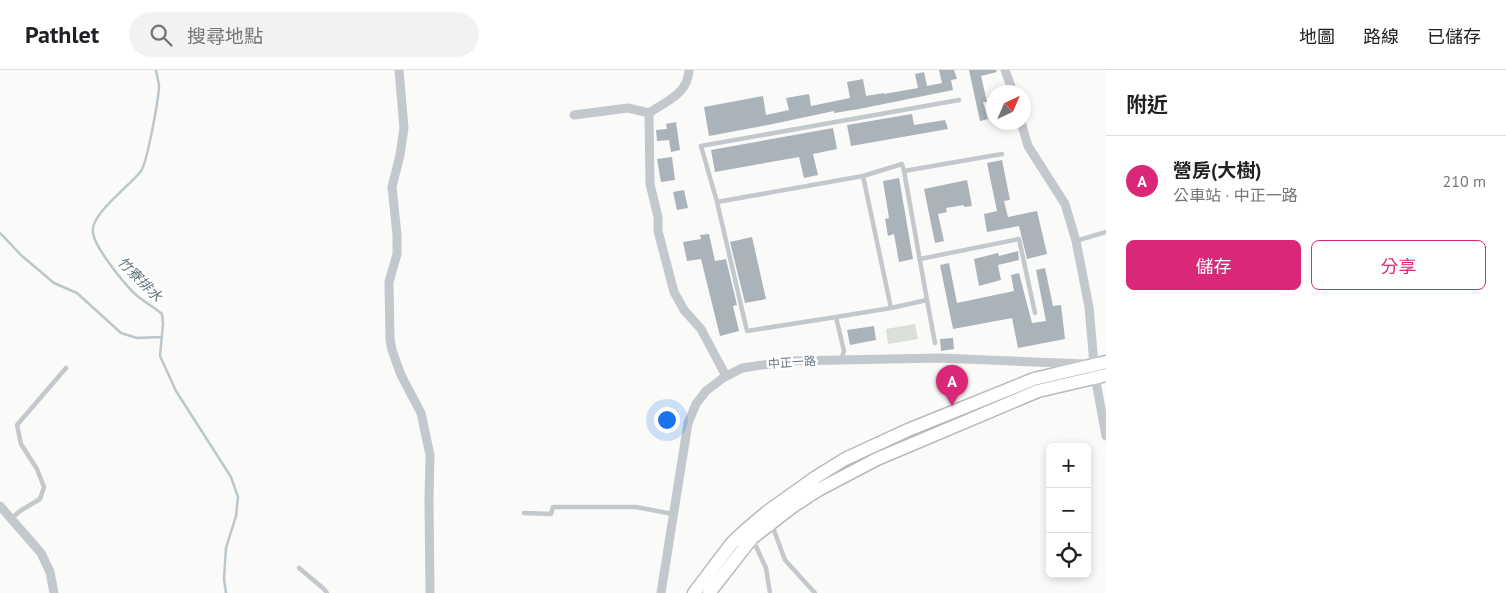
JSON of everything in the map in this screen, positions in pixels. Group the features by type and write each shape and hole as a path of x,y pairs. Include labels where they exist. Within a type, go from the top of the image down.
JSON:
{"main road":[{"path":"709,593 752,538 818,490 877,459 1038,391 1100,369"},
{"path":"694,593 727,550 747,529 767,512 816,477 845,459 908,430 1034,380 1100,369"}],"street":[{"path":"399,70 404,128 392,187 397,254 389,282 390,339 401,375 420,413 430,454 430,593"},
{"path":"574,115 628,108 649,113 679,93 687,83 689,70"},
{"path":"1005,70 1010,85"},
{"path":"649,113 650,184 658,217 658,231 674,292 684,310 701,330 726,376"},
{"path":"1023,130 1028,146 1065,204 1076,241 1100,369 1106,436"},
{"name":"中正一路","path":"661,593 688,423 696,404 706,391 726,376 742,368 790,361 940,358 1100,369"},
{"path":"0,506 40,554 50,572 54,593"}],"lane":[{"path":"927,300 891,308 747,331 717,202 700,146 959,100"},
{"path":"904,171 1002,154"},
{"path":"717,202 863,176 902,164 936,343"},
{"path":"863,176 891,308"},
{"path":"1076,241 1106,232"},
{"path":"920,259 1019,239 1035,313"},
{"path":"836,317 844,351 841,360"},
{"path":"10,520 20,511 40,499 44,487 37,469 21,444 17,425 66,368"},
{"path":"524,513 551,514 553,507 636,507 674,514"},
{"path":"772,523 785,560 815,593"},
{"path":"752,538 766,568 770,593"},
{"path":"299,568 324,588 327,593"}],"shaded area":[{"path":"915,324 918,339 888,344 886,329"}],"building":[{"path":"939,70 954,70 957,79 951,80 953,90 709,136 704,107 763,96 766,115 789,110 786,98 809,94 811,106 850,98 847,82 863,79 866,96 918,88 915,74 924,72 927,86 942,83"},
{"path":"969,70 996,70 997,72 981,76 986,98 986,102 983,102 986,120 980,121"},
{"path":"912,114 914,125 945,120 948,129 851,146 847,125"},
{"path":"676,122 680,150 671,152 669,140 657,141 656,130 667,129 666,124"},
{"path":"833,128 837,149 813,154 818,175 804,178 799,157 715,172 711,150"},
{"path":"672,157 675,180 661,182 657,159"},
{"path":"1002,160 1010,200 1004,201 1008,217 1037,211 1047,254 1027,259 1019,226 987,232 984,214 997,211 987,163"},
{"path":"899,178 913,259 899,262 894,234 888,236 885,219 889,218 883,181"},
{"path":"967,180 972,206 964,207 964,205 946,208 947,212 938,214 944,241 935,243 924,189"},
{"path":"684,190 688,208 677,210 673,192"},
{"path":"709,234 715,261 726,259 737,305 733,306 739,331 720,336 701,259 687,261 683,242 701,239 700,235"},
{"path":"752,237 766,299 745,303 730,242"},
{"path":"1018,251 1019,260 998,265 1001,280 979,286 974,259 998,253 999,256"},
{"path":"949,263 957,303 1014,291 1011,275 1019,273 1032,323 1046,321 1036,270 1045,268 1053,306 1061,305 1065,339 1018,348 1012,318 953,329 940,265"},
{"path":"874,326 876,340 850,345 847,330"},
{"path":"953,338 954,349 941,351 940,339"}],"waterway":[{"name":"竹寮排水","path":"156,70 159,85 152,130 143,166 136,177 111,201 97,218 93,226 93,233 104,256 123,281 137,296 162,314 160,356 176,391 231,477 238,497 236,516 226,548 224,579 226,593"},
{"path":"0,233 22,256 54,283 77,293 121,333 137,338 161,337"}],"place":[{"name":"營房(大樹)","path":"952,406"}]}
